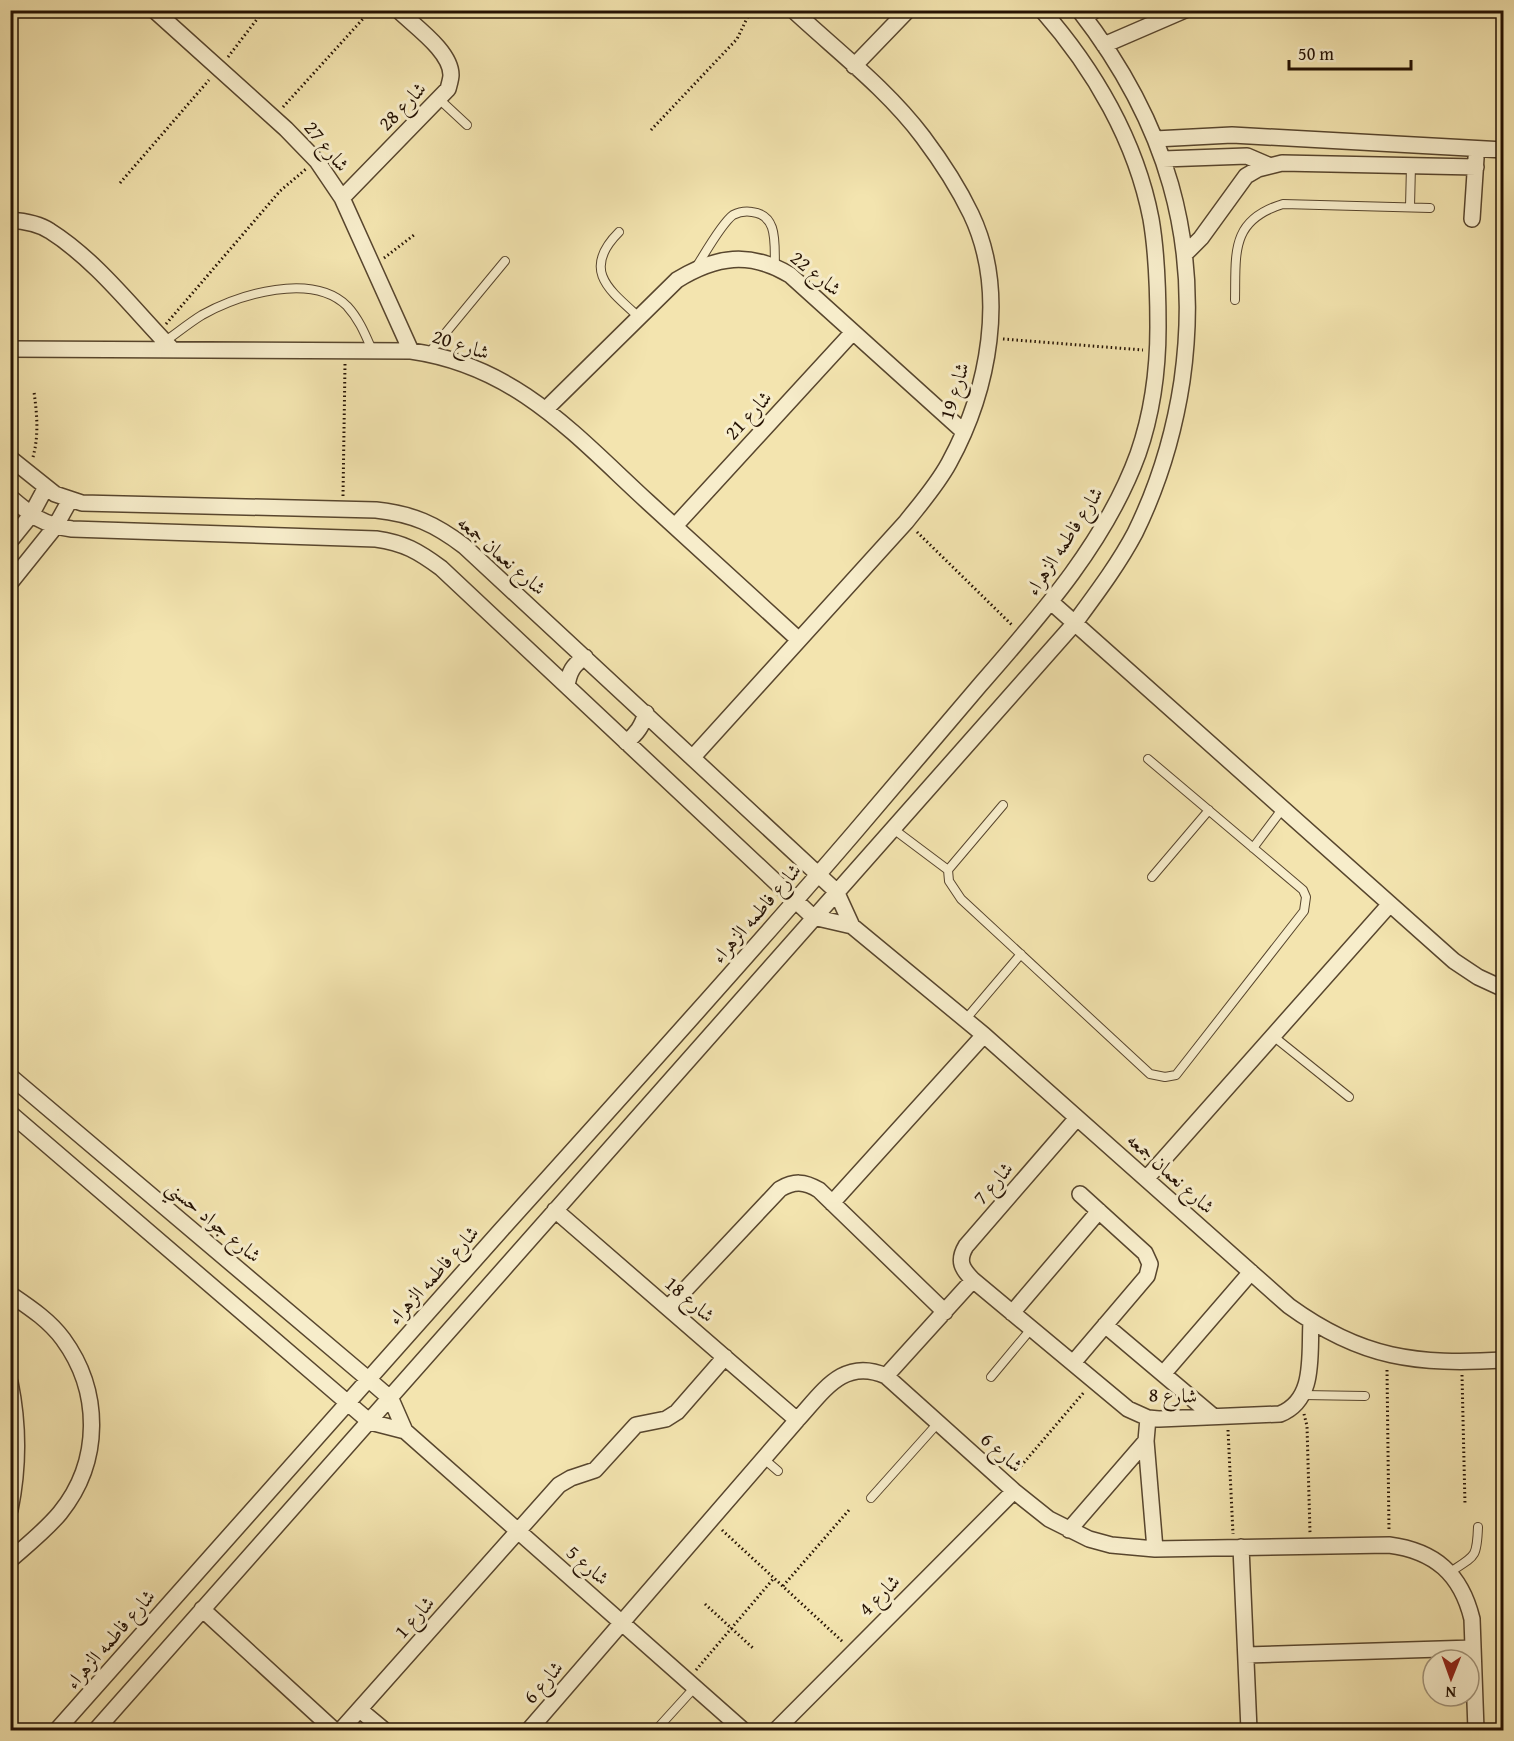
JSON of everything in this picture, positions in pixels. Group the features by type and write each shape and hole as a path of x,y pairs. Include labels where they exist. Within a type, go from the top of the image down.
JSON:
{"street":[{"name":"شارع 27","path":"154,10 274,117 317,161 342,198 411,351"},
{"name":"شارع 28","path":"342,198 448,89 451,75 449,62 441,50 398,10"},
{"name":"شارع 19","path":"693,757 906,522 942,474 964,432 980,386 989,338 991,304 986,259 972,215 950,176 922,136 891,100 793,10"},
{"path":"854,66 908,10"},
{"name":"شارع فاطمه الزهراء","path":"57,1731 347,1402 796,901 1051,603 1099,532 1121,492 1138,453 1151,407 1158,352 1156,259 1150,217 1134,161 1106,99 1084,61 1042,10"},
{"path":"1104,45 1185,10"},
{"path":"96,1731 1074,624 1107,580 1134,533 1156,484 1177,415 1187,335 1186,253 1178,214 1155,139 1130,87 1083,16"},
{"path":"1155,139 1232,135 1503,150"},
{"path":"1472,219 1477,149"},
{"path":"1163,159 1247,156 1268,165"},
{"path":"1186,253 1201,238 1246,176 1268,165 1282,163 1476,167"},
{"path":"10,220 24,220 48,229 68,244 93,266 164,342"},
{"name":"شارع 22","path":"546,409 677,280 714,261 755,260 775,266 790,275 964,432"},
{"name":"شارع 21","path":"675,526 853,332"},
{"name":"شارع 20","path":"10,349 164,342 411,351 429,353 468,366 496,377 546,409 800,640"},
{"name":"شارع نعمان جمعه","path":"10,458 55,494 82,503 400,513 423,520 445,531 646,713 836,891 852,926 984,1035 1289,1306 1311,1322 1343,1339 1387,1354 1435,1362 1503,1360"},
{"path":"10,541 31,515 46,488"},
{"path":"10,497 31,515 55,527 376,539 399,543 420,553 441,568 813,917"},
{"path":"10,583 55,527 70,500"},
{"path":"1051,603 1454,961 1478,977 1503,989"},
{"path":"567,686 569,674 575,664 585,657"},
{"path":"626,742 636,735 646,713"},
{"path":"1146,1179 1390,903"},
{"name":"شارع نعمان جمعه","path":"813,917 852,926"},
{"path":"832,1203 984,1035"},
{"name":"شارع جواد حسني","path":"10,1076 391,1399"},
{"path":"10,1113 370,1422"},
{"name":"شارع 7","path":"973,1280 963,1270 961,1262 966,1246 1077,1118"},
{"path":"668,1308 780,1189 799,1182 810,1184 819,1190 945,1312"},
{"path":"1073,1364 1147,1276 1150,1264 1145,1253 1080,1194"},
{"name":"شارع 18","path":"555,1210 797,1420"},
{"path":"1012,1313 1099,1211"},
{"path":"1163,1374 1251,1272"},
{"path":"886,1376 973,1280"},
{"name":"شارع 8","path":"973,1280 1128,1409 1148,1418 1280,1414 1300,1400"},
{"path":"10,1294 39,1314 62,1337 79,1364 89,1394 92,1426 89,1457 78,1487 60,1514 10,1560"},
{"path":"1300,1400 1306,1386 1311,1322"},
{"path":"1105,1325 1163,1374 1220,1417"},
{"name":"شارع 1","path":"341,1731 559,1485 571,1478 595,1470 636,1425 666,1419 677,1412 725,1357"},
{"name":"شارع 6","path":"529,1731 834,1380 846,1373 866,1370 886,1376 1049,1519 1069,1530 1111,1545 1155,1549 1389,1545 1420,1552 1436,1560 1450,1572 1460,1586 1468,1602 1472,1619 1476,1731"},
{"path":"10,1382 16,1408 18,1445 16,1483 10,1510"},
{"name":"شارع 5","path":"391,1399 405,1431 744,1731"},
{"path":"1148,1418 1146,1441 1155,1549"},
{"name":"شارع 5","path":"370,1422 405,1431"},
{"path":"1069,1530 1146,1441"},
{"name":"شارع 4","path":"776,1731 1010,1487"},
{"path":"1237,1547 1246,1655 1249,1731"},
{"path":"202,1609 334,1731"},
{"path":"1246,1655 1473,1647"},
{"path":"360,1710 384,1731"}],"lane":[{"path":"1083,16 1102,10"},
{"path":"439,99 467,125"},
{"path":"1410,207 1411,165"},
{"path":"1235,300 1236,251 1241,234 1252,220 1266,209 1283,204 1430,208"},
{"path":"695,269 733,215 745,211 758,212 769,220 775,231 775,266"},
{"path":"619,232 607,244 601,258 600,274 608,288 639,317"},
{"path":"429,353 505,261"},
{"path":"164,342 202,315 237,300 281,288 317,290 345,304 360,323 372,350"},
{"path":"1004,805 948,870 949,881 961,899 1150,1074 1165,1077 1176,1075 1304,911 1306,897 1303,890 1148,759"},
{"path":"1253,848 1283,808"},
{"path":"1152,877 1209,810"},
{"path":"892,828 948,870"},
{"path":"965,1020 1021,954"},
{"path":"1273,1036 1349,1097"},
{"path":"991,1377 1031,1329"},
{"path":"1300,1400 1365,1396"},
{"path":"871,1498 938,1423"},
{"path":"764,1459 778,1471"},
{"path":"1450,1572 1475,1554 1478,1527"},
{"path":"656,1731 691,1684"}],"path":[{"path":"120,183 219,69 264,10"},
{"path":"274,117 371,10"},
{"path":"651,130 737,39 751,10"},
{"path":"164,342 280,190 296,175 317,161"},
{"path":"373,267 414,235"},
{"path":"989,338 1158,352"},
{"path":"343,510 345,350"},
{"path":"27,473 34,453 37,433 34,392"},
{"path":"906,522 1023,636"},
{"path":"1387,1354 1389,1545"},
{"path":"1462,1362 1465,1505"},
{"path":"1010,1487 1094,1381"},
{"path":"1300,1400 1307,1426 1311,1546"},
{"path":"1220,1417 1237,1547"},
{"path":"783,1586 849,1510"},
{"path":"712,1520 853,1651"},
{"path":"691,1684 731,1628 774,1578"},
{"path":"705,1604 754,1649"}]}
